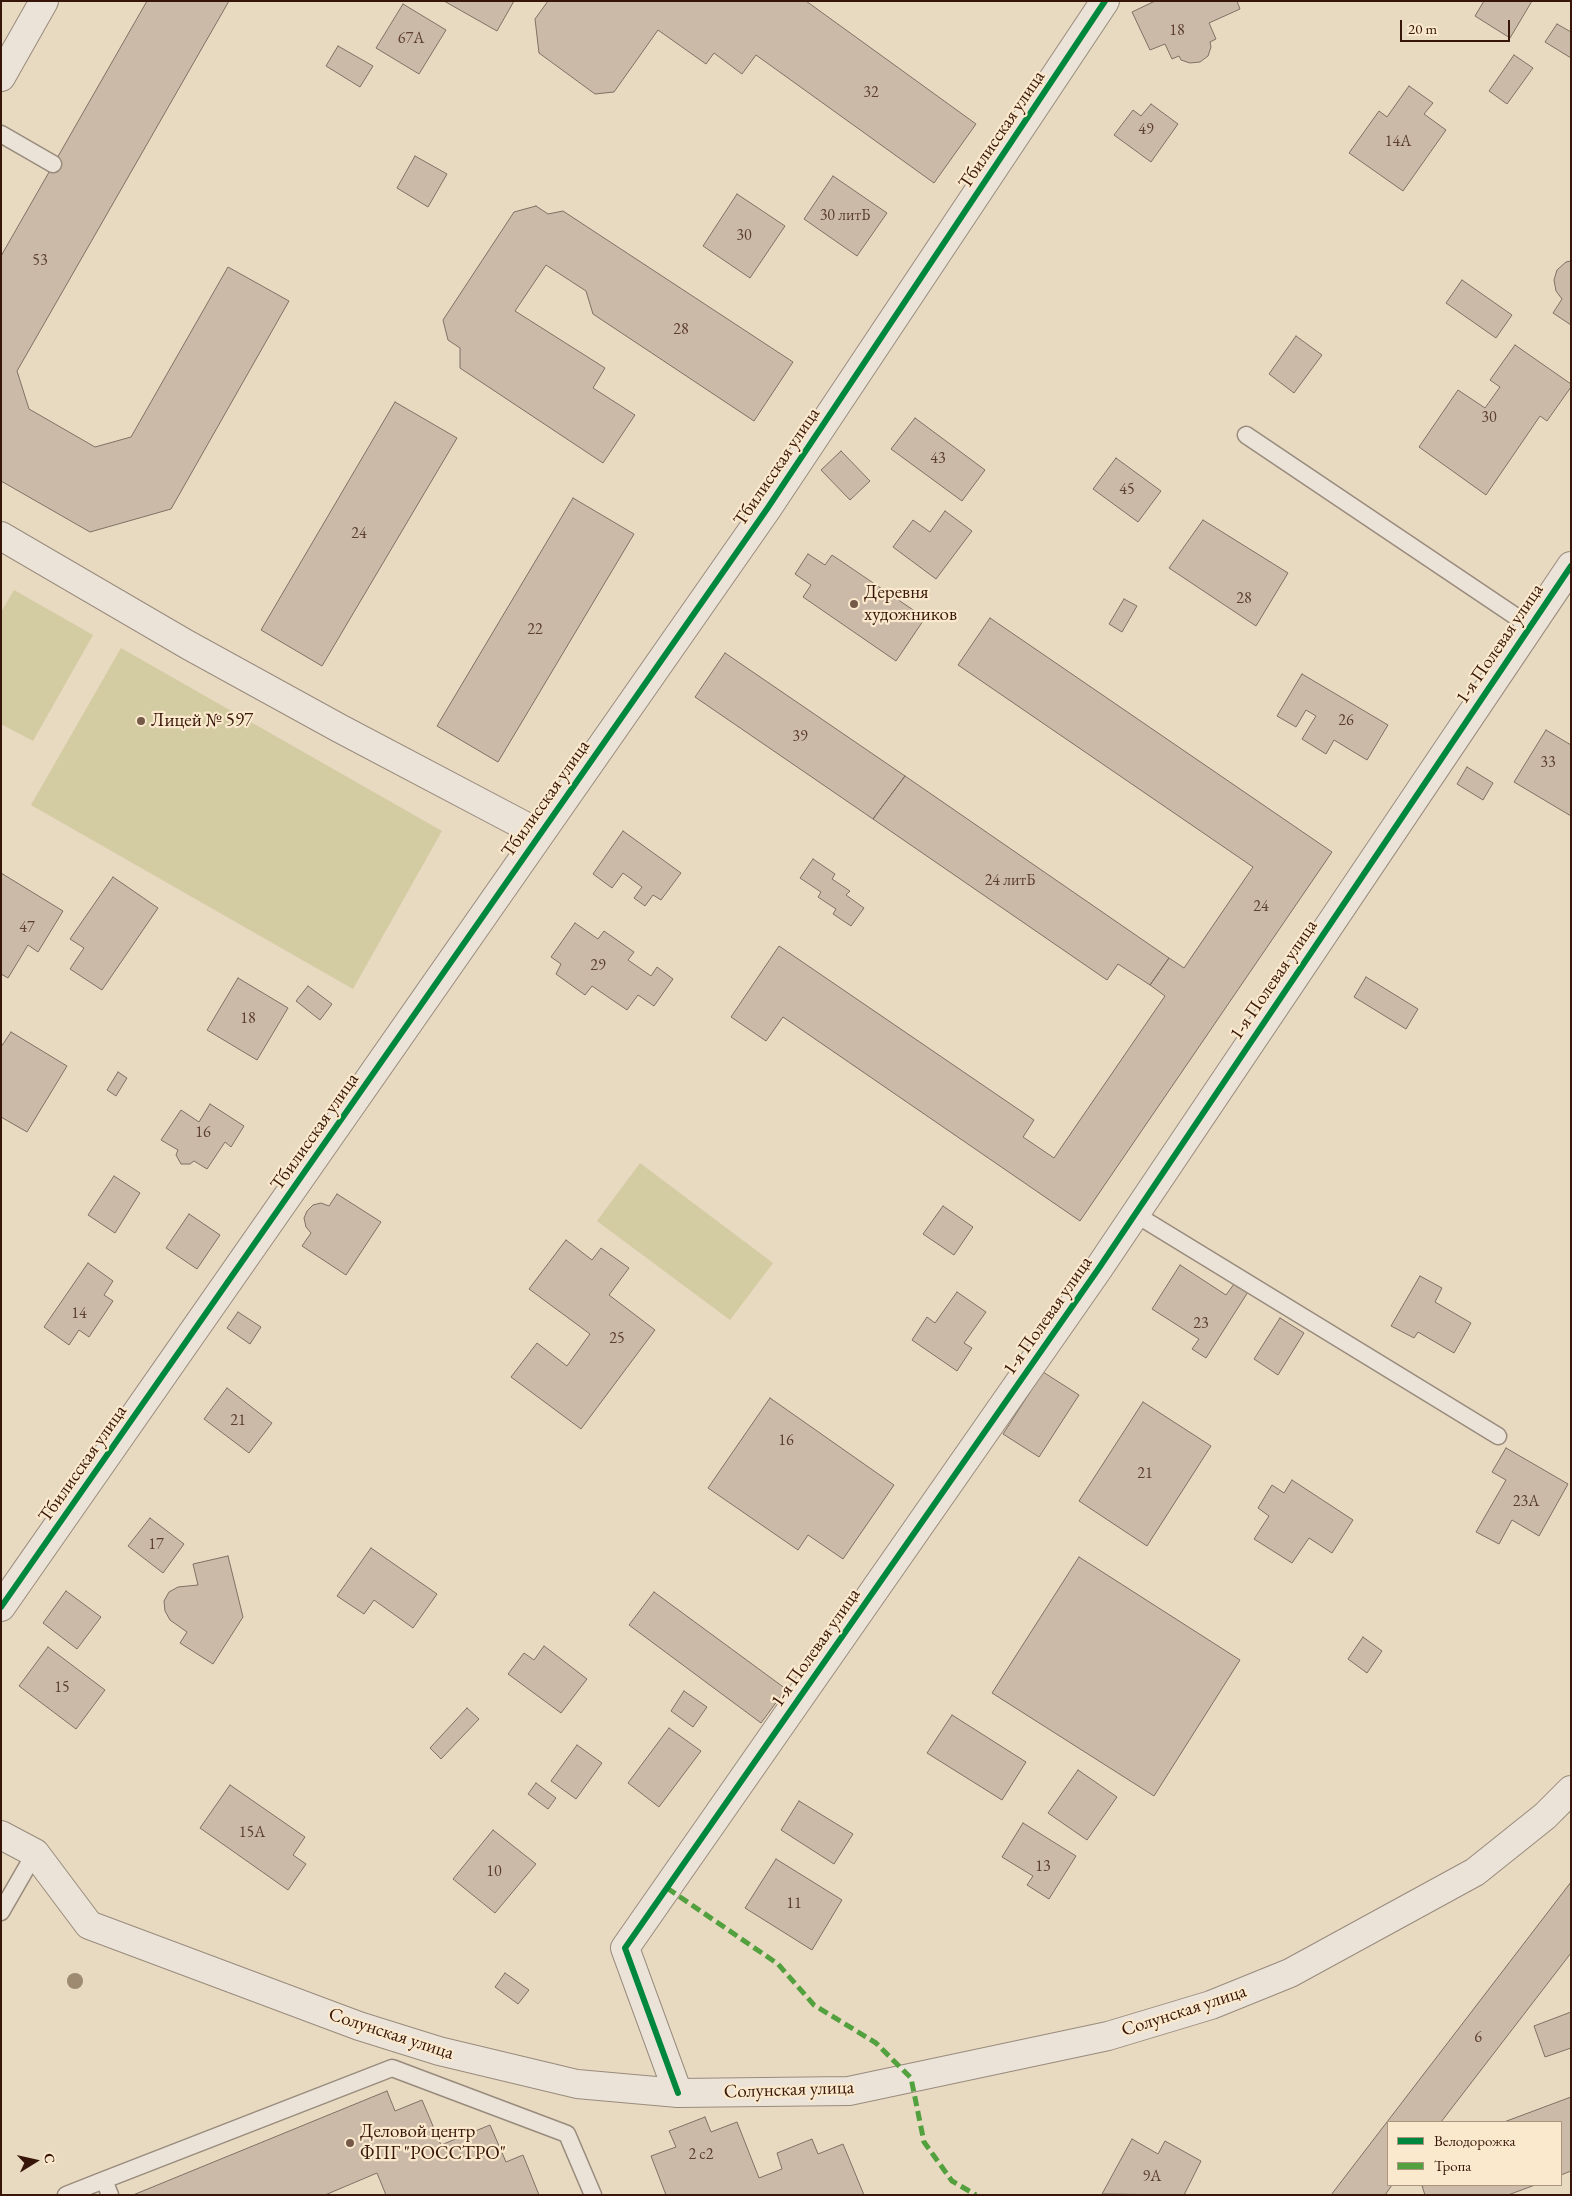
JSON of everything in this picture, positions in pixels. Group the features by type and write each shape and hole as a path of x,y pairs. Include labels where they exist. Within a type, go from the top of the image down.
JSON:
{"street":[{"path":"1,77 44,1"},
{"name":"Тбилисская улица","path":"1,1607 767,509 1105,1"},
{"path":"1,536 188,644 339,728 540,834"},
{"name":"1-я Полевая улица","path":"678,2093 625,1948 1100,1268 1571,566"},
{"name":"Солунская улица","path":"1,1834 35,1853 89,1925 359,2026 439,2051 577,2084 678,2093 849,2091 1108,2036 1211,2005 1290,1973 1475,1872 1545,1816 1571,1790"}],"lane":[{"path":"1,134 53,164"},
{"path":"1246,435 1530,626"},
{"path":"1135,1214 1498,1436"},
{"path":"1,1912 35,1853"},
{"path":"66,2195 107,2187 392,2068 567,2134 593,2195"}],"shaded area":[{"path":"14,590 93,635 33,741 1,724 1,612"},
{"name":"Лицей № 597","path":"121,648 442,831 353,989 31,805"},
{"path":"640,1163 773,1263 730,1320 597,1221"}],"building":[{"path":"147,1 229,1 17,371 29,409 95,447 131,437 228,267 289,301 171,509 90,532 1,481 1,256"},
{"path":"444,1 514,1 497,31"},
{"path":"548,1 806,1 976,124 934,183 756,55 742,74 714,53 706,64 658,30 614,92 595,94 539,53 535,19"},
{"path":"1155,1 1237,1 1240,9 1209,23 1216,39 1210,42 1211,47 1208,56 1200,62 1190,63 1181,60 1179,56 1172,59 1165,44 1150,50 1132,12"},
{"path":"1484,1 1532,1 1510,38 1475,16"},
{"path":"403,4 446,30 419,74 376,48"},
{"path":"1557,24 1571,32 1571,58 1545,42"},
{"path":"338,46 373,66 360,87 326,66"},
{"path":"1514,55 1533,68 1507,104 1489,91"},
{"path":"1409,86 1433,103 1424,114 1446,130 1403,191 1349,153 1379,111 1387,117"},
{"path":"1151,104 1178,124 1151,162 1114,135 1133,110 1141,116"},
{"path":"415,156 447,174 428,207 397,188"},
{"path":"833,176 887,213 857,256 804,219"},
{"path":"737,194 785,226 750,278 703,246"},
{"path":"536,206 548,214 563,211 793,362 754,421 593,314 586,291 546,265 515,311 605,368 593,388 635,415 603,463 460,368 460,348 448,340 443,320 514,212"},
{"path":"1571,261 1571,325 1553,313 1562,299 1556,291 1554,280 1557,270 1566,262"},
{"path":"1462,280 1512,315 1496,338 1446,303"},
{"path":"1296,336 1322,355 1294,393 1269,374"},
{"path":"1515,345 1571,384 1571,387 1547,421 1540,416 1486,495 1419,447 1458,390 1485,408 1500,387 1490,380"},
{"path":"395,402 457,438 322,666 261,630"},
{"path":"915,418 985,470 962,501 891,449"},
{"path":"841,451 870,481 850,500 821,470"},
{"path":"1116,458 1161,491 1138,522 1093,489"},
{"path":"573,498 634,534 498,762 437,726"},
{"path":"945,511 972,531 936,579 893,547 913,520 930,532"},
{"path":"1203,520 1288,573 1256,626 1169,568"},
{"path":"808,554 825,565 832,555 925,618 896,661 803,597 811,585 795,574"},
{"path":"1124,599 1137,606 1122,632 1109,624"},
{"path":"990,618 1332,852 1080,1221 783,1017 766,1041 731,1017 779,946 1034,1120 1023,1137 1054,1158 1165,996 1150,985 1169,958 1184,968 1253,867 958,665"},
{"path":"725,653 905,776 873,819 695,697"},
{"path":"1302,674 1388,725 1367,760 1334,740 1326,754 1302,739 1316,716 1306,710 1296,727 1277,716"},
{"path":"1546,730 1571,745 1571,816 1514,782"},
{"path":"1467,767 1493,783 1483,800 1457,784"},
{"path":"905,776 1169,958 1150,985 1118,964 1107,980 873,819"},
{"path":"623,831 681,873 661,900 653,895 645,906 634,898 642,887 623,873 612,888 593,874"},
{"path":"813,859 835,874 832,879 850,891 846,895 864,908 851,926 833,914 836,909 818,897 821,892 800,878"},
{"path":"1,873 63,911 38,952 28,945 8,978 1,974"},
{"path":"113,877 158,908 102,990 70,969 84,948 70,939"},
{"path":"575,923 598,939 604,931 634,952 628,960 651,976 657,967 673,979 654,1006 638,995 627,1010 592,986 585,995 556,974 561,964 551,957"},
{"path":"1366,977 1418,1009 1406,1029 1354,997"},
{"path":"238,978 288,1008 257,1060 207,1030"},
{"path":"308,986 332,1004 320,1020 296,1001"},
{"path":"11,1032 67,1066 27,1132 1,1117 1,1047"},
{"path":"118,1072 127,1078 116,1096 107,1090"},
{"path":"210,1104 244,1126 231,1147 225,1142 207,1169 194,1161 190,1164 181,1164 176,1155 178,1150 161,1140 181,1110 199,1122"},
{"path":"114,1176 140,1193 115,1233 88,1215"},
{"path":"337,1194 381,1222 346,1275 302,1246 311,1233 306,1227 304,1218 307,1211 313,1205 321,1203 329,1206"},
{"path":"943,1206 973,1227 954,1255 923,1234"},
{"path":"189,1214 220,1235 197,1269 166,1248"},
{"path":"566,1240 592,1260 601,1248 629,1268 609,1295 655,1330 581,1429 511,1377 537,1343 567,1366 590,1334 529,1289"},
{"path":"88,1263 113,1281 104,1295 113,1301 89,1337 79,1330 69,1345 44,1327"},
{"path":"1180,1265 1226,1295 1234,1284 1248,1292 1206,1358 1192,1349 1199,1339 1152,1309"},
{"path":"1420,1276 1442,1288 1435,1302 1471,1323 1454,1353 1418,1332 1414,1338 1391,1326"},
{"path":"957,1292 986,1312 964,1343 972,1348 957,1371 912,1340 927,1317 935,1323"},
{"path":"238,1312 261,1327 250,1344 227,1328"},
{"path":"1280,1318 1304,1333 1278,1375 1254,1359"},
{"path":"1043,1372 1079,1395 1039,1457 1003,1434"},
{"path":"227,1388 272,1423 249,1453 204,1419"},
{"path":"770,1398 894,1485 843,1559 808,1535 798,1550 708,1488"},
{"path":"1143,1402 1211,1446 1147,1546 1079,1501"},
{"path":"1506,1448 1568,1484 1539,1536 1512,1520 1499,1544 1476,1532 1506,1480 1492,1472"},
{"path":"1292,1480 1353,1520 1332,1553 1309,1538 1292,1563 1254,1539 1269,1516 1258,1508 1272,1485 1284,1493"},
{"path":"150,1518 184,1544 163,1573 128,1546"},
{"path":"371,1548 437,1594 413,1628 374,1600 364,1614 337,1596"},
{"path":"228,1556 243,1617 213,1664 180,1643 187,1632 170,1620 165,1611 164,1601 169,1592 178,1587 198,1585 193,1564"},
{"path":"1079,1557 1240,1660 1154,1796 992,1693"},
{"path":"66,1591 101,1617 77,1649 43,1623"},
{"path":"654,1592 786,1689 761,1723 629,1625"},
{"path":"1363,1637 1382,1651 1367,1673 1348,1659"},
{"path":"544,1646 587,1679 561,1713 508,1674 524,1653 534,1660"},
{"path":"48,1647 105,1690 76,1729 19,1686"},
{"path":"684,1691 707,1707 693,1727 671,1711"},
{"path":"467,1708 479,1719 441,1759 430,1748"},
{"path":"952,1715 1026,1762 1002,1800 927,1753"},
{"path":"669,1728 701,1751 659,1807 628,1783"},
{"path":"577,1745 602,1763 576,1799 551,1781"},
{"path":"1078,1770 1117,1797 1087,1840 1048,1813"},
{"path":"536,1783 556,1798 548,1809 528,1794"},
{"path":"230,1785 305,1837 293,1855 306,1864 288,1890 200,1828"},
{"path":"799,1801 853,1834 834,1864 781,1830"},
{"path":"1023,1823 1076,1856 1049,1899 1027,1885 1033,1876 1002,1857"},
{"path":"493,1830 536,1864 495,1913 453,1879"},
{"path":"776,1859 842,1900 812,1950 745,1908"},
{"path":"1571,1882 1571,1953 1442,2121 1388,2121"},
{"path":"505,1973 529,1990 518,2004 495,1987"},
{"path":"1571,2012 1571,2048 1545,2057 1534,2026"},
{"name":"Деловой центр ФПГ \"РОССТРО\"","path":"387,2091 395,2111 422,2100 441,2145 490,2125 506,2162 523,2155 539,2195 386,2195 377,2173 325,2195 133,2195"},
{"path":"1571,2097 1571,2171 1562,2175 1562,2121 1507,2121"},
{"path":"705,2117 711,2132 737,2122 759,2178 782,2169 777,2153 812,2139 818,2154 843,2144 864,2195 666,2195 651,2156 676,2147 669,2131"},
{"path":"1387,2122 1387,2186 1391,2186 1385,2195 1331,2195"},
{"path":"1132,2139 1158,2154 1165,2141 1201,2161 1184,2195 1102,2194"},
{"path":"1422,2186 1532,2186 1508,2195 1425,2195"}],"marked path":[{"path":"667,1888 778,1964 814,2005 876,2043 911,2078 924,2142 952,2181 976,2195"}],"cycle path":[{"path":"1,1607 767,509 1105,1"},
{"path":"678,2093 625,1948 1099,1268 1571,566"}],"place":[{"name":"Деревня художников","path":"854,604"},
{"name":"Лицей № 597","path":"141,721"},
{"name":"Деловой центр ФПГ \"РОССТРО\"","path":"350,2143"}]}
